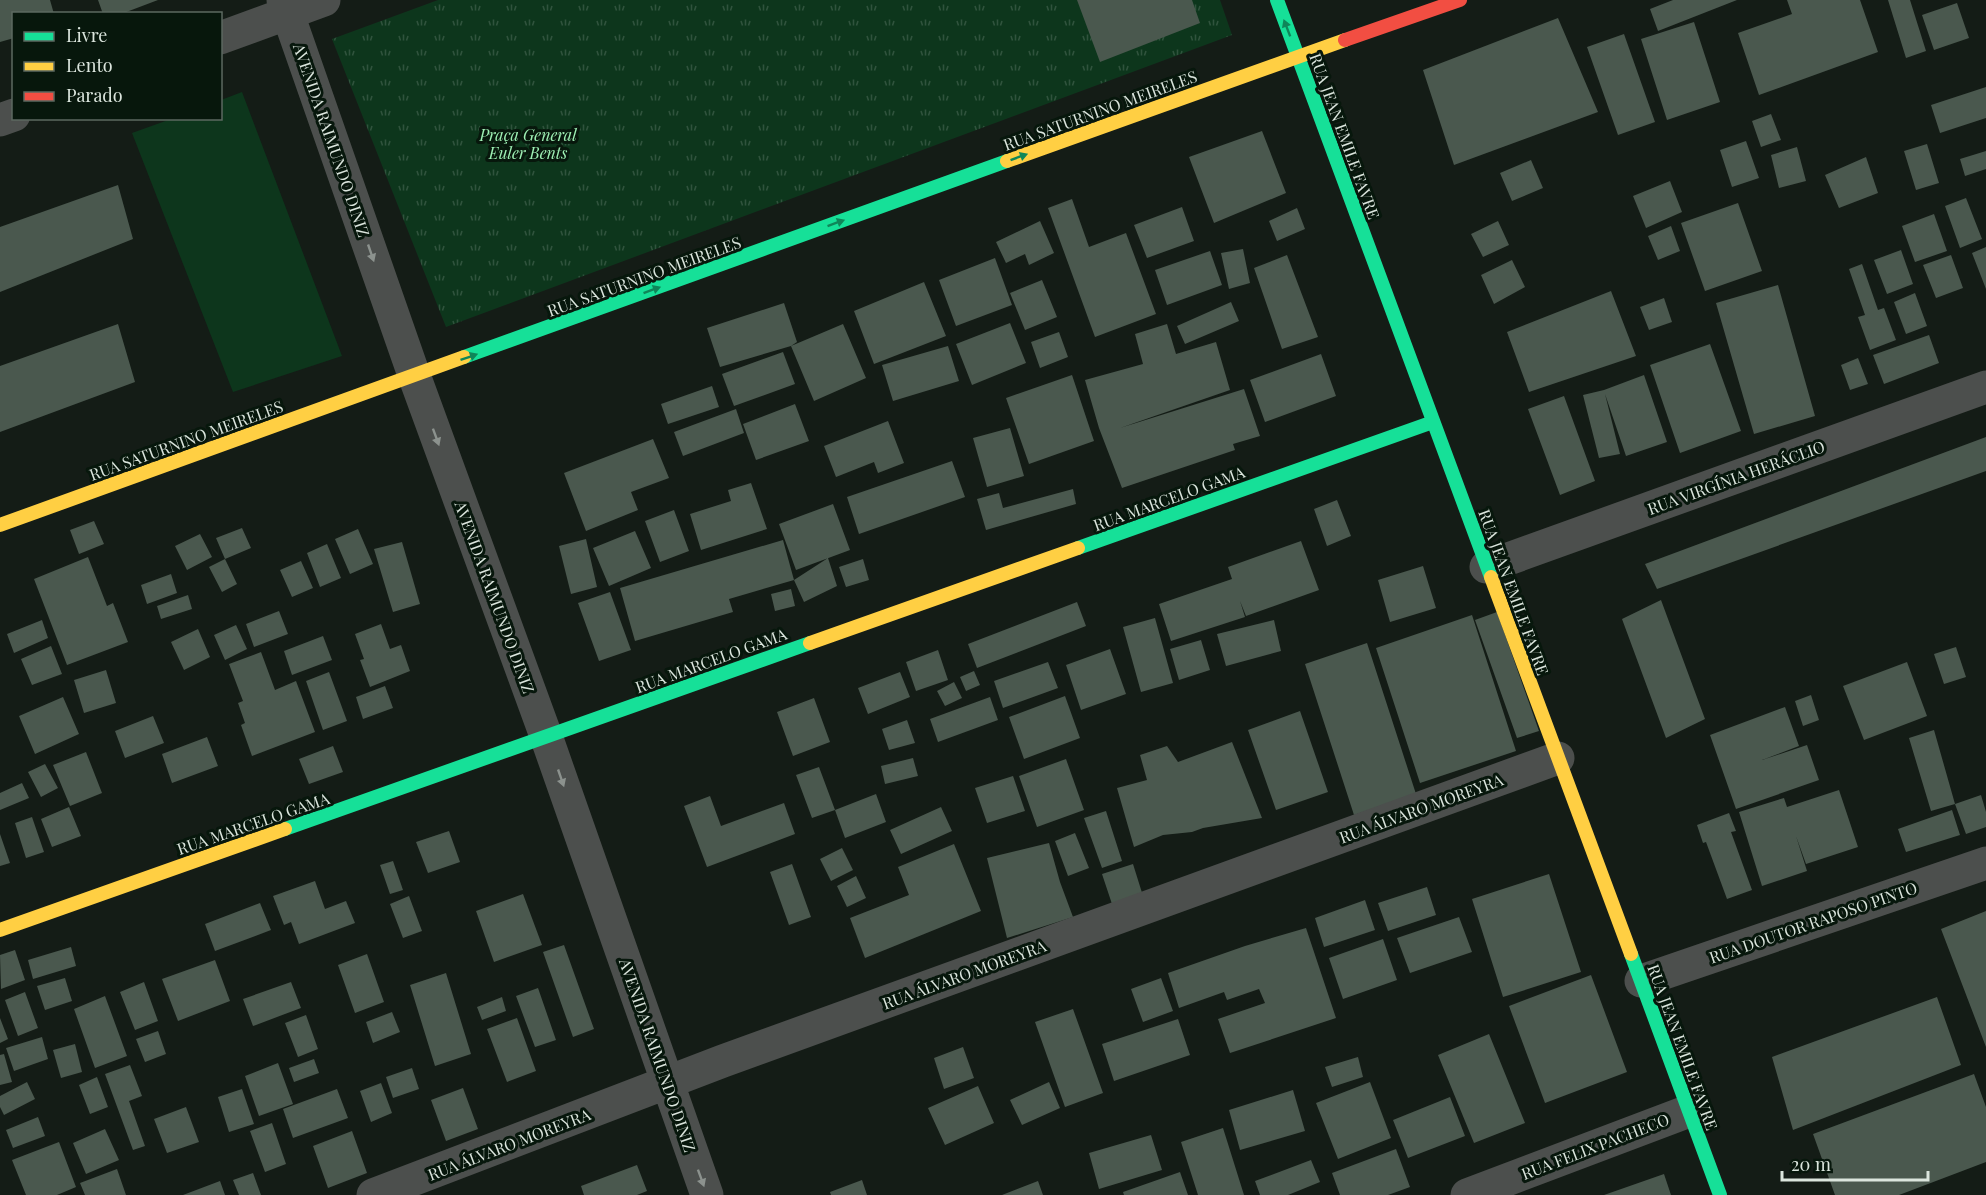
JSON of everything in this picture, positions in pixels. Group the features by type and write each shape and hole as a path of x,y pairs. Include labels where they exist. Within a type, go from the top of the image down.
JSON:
{"street":[{"path":"222,37 285,7 324,0"},
{"name":"RUA JEAN EMILE FAVRE","path":"1276,0 1720,1195"},
{"name":"RUA SATURNINO MEIRELES","path":"0,525 1298,56 1460,0"},
{"name":"AVENIDA RAIMUNDO DINIZ","path":"285,7 414,375 546,736 707,1195"},
{"name":"RUA VIRGÍNIA HERÁCLIO","path":"1486,567 1986,387"},
{"name":"RUA MARCELO GAMA","path":"0,930 1433,422"},
{"name":"RUA ÁLVARO MOREYRA","path":"373,1195 667,1083 1558,758"},
{"name":"RUA DOUTOR RAPOSO PINTO","path":"1641,981 1986,863"},
{"name":"RUA FELIX PACHECO","path":"1467,1195 1689,1110"}],"green space":[{"name":"Praça General Euler Bents","path":"438,0 1220,0 1232,35 446,327 332,39"},
{"path":"242,92 342,356 233,392 132,133 168,120 222,120 222,100"}],"building":[{"path":"0,0 50,0 53,12 12,12 12,39 0,42"},
{"path":"98,0 158,0 126,12 102,12"},
{"path":"1077,0 1192,0 1200,23 1100,62"},
{"path":"1673,0 1737,0 1658,31 1650,9"},
{"path":"1787,0 1860,0 1878,52 1759,95 1738,33 1792,14"},
{"path":"1888,0 1910,0 1926,51 1906,58"},
{"path":"1957,3 1969,38 1934,50 1922,15"},
{"path":"1558,18 1598,112 1454,165 1423,70"},
{"path":"1694,22 1720,102 1667,120 1641,39"},
{"path":"1624,34 1655,122 1618,135 1587,47"},
{"path":"1986,87 1986,118 1940,133 1931,105"},
{"path":"1771,114 1781,140 1761,147 1752,121"},
{"path":"1262,131 1286,193 1214,223 1189,157"},
{"path":"1746,141 1759,178 1732,187 1720,150"},
{"path":"1927,144 1939,183 1916,190 1904,151"},
{"path":"1797,147 1806,181 1779,188 1771,155"},
{"path":"1986,151 1986,169 1965,176 1960,159"},
{"path":"1866,157 1878,193 1839,208 1825,175"},
{"path":"1531,160 1543,188 1512,201 1500,173"},
{"path":"1670,181 1682,212 1646,228 1633,196"},
{"path":"118,185 133,239 0,292 0,227"},
{"path":"1966,198 1982,239 1960,248 1945,206"},
{"path":"1072,199 1089,247 1126,233 1156,314 1095,337 1048,208"},
{"path":"1738,203 1762,271 1705,291 1681,223"},
{"path":"1182,207 1194,241 1147,258 1134,225"},
{"path":"1297,208 1305,229 1277,241 1269,221"},
{"path":"1934,214 1947,251 1915,262 1902,226"},
{"path":"1040,221 1054,253 1029,265 1025,254 1006,263 996,242"},
{"path":"1498,221 1509,245 1483,257 1471,234"},
{"path":"1671,226 1680,251 1658,260 1648,236"},
{"path":"1986,247 1986,289 1972,253"},
{"path":"1243,249 1250,283 1229,289 1221,253"},
{"path":"1901,250 1913,284 1887,294 1874,260"},
{"path":"1210,251 1222,285 1167,305 1155,270"},
{"path":"1287,255 1318,337 1282,349 1254,268"},
{"path":"1951,255 1963,288 1936,298 1923,265"},
{"path":"995,258 1012,305 956,326 939,280"},
{"path":"1512,260 1525,287 1494,304 1481,275"},
{"path":"1862,264 1878,310 1884,308 1896,340 1870,350 1858,317 1865,315 1849,269"},
{"path":"1042,280 1057,317 1025,330 1010,293"},
{"path":"924,282 946,336 874,364 854,311"},
{"path":"1778,285 1815,416 1754,434 1716,303"},
{"path":"1611,291 1636,356 1529,392 1507,332"},
{"path":"1915,293 1927,326 1906,334 1894,302"},
{"path":"1664,298 1672,322 1649,330 1640,307"},
{"path":"1231,302 1239,321 1185,344 1177,326"},
{"path":"784,303 797,342 791,346 720,367 707,328"},
{"path":"1010,323 1026,363 972,385 956,344"},
{"path":"118,324 135,382 0,432 0,366"},
{"path":"843,324 866,378 814,401 791,346"},
{"path":"1167,324 1176,354 1216,342 1230,390 1120,428 1244,389 1260,436 1233,444 1235,450 1122,488 1099,428 1085,380 1143,364 1135,334"},
{"path":"1059,332 1068,357 1040,368 1031,342"},
{"path":"1929,335 1939,363 1884,384 1873,355"},
{"path":"1710,344 1741,431 1680,453 1650,365"},
{"path":"948,346 959,381 893,401 882,365"},
{"path":"783,352 795,384 734,406 722,374"},
{"path":"1321,354 1336,396 1265,422 1250,380"},
{"path":"1858,358 1868,384 1850,390 1841,365"},
{"path":"1072,375 1094,441 1029,464 1006,398"},
{"path":"1644,375 1667,442 1626,456 1605,394 1620,454 1599,458 1583,395"},
{"path":"712,386 719,407 668,424 661,404"},
{"path":"1564,396 1595,481 1560,495 1528,409"},
{"path":"795,404 809,441 756,460 743,424"},
{"path":"736,409 744,433 683,456 674,432"},
{"path":"888,421 904,463 878,473 874,462 836,477 824,446"},
{"path":"1010,428 1024,476 987,487 973,438"},
{"path":"1986,437 1986,471 1657,589 1645,564"},
{"path":"653,439 669,478 631,492 638,510 586,531 564,473"},
{"path":"952,461 965,497 859,534 847,497"},
{"path":"751,483 767,529 701,550 690,514 731,501 728,490"},
{"path":"1073,489 1076,504 986,530 977,499 999,493 1003,508"},
{"path":"1337,500 1351,536 1327,546 1314,509"},
{"path":"833,504 850,550 796,570 779,524"},
{"path":"674,510 689,551 660,562 645,521"},
{"path":"94,521 104,544 79,554 70,530"},
{"path":"242,528 251,548 225,559 216,538"},
{"path":"358,529 373,564 350,574 335,539"},
{"path":"635,531 651,568 609,586 593,548"},
{"path":"200,534 212,557 187,570 175,546"},
{"path":"586,539 597,587 571,594 559,546"},
{"path":"783,540 794,580 729,599 733,612 635,641 620,588"},
{"path":"1301,541 1319,590 1246,616 1240,601 1245,617 1171,641 1159,604 1232,579 1228,567"},
{"path":"402,542 420,604 393,612 374,549"},
{"path":"327,544 341,578 320,587 307,553"},
{"path":"88,557 107,606 113,603 128,642 67,665 34,579"},
{"path":"828,558 837,586 804,602 794,580"},
{"path":"225,559 237,584 222,592 209,567"},
{"path":"863,559 869,580 846,587 839,567"},
{"path":"301,561 313,588 292,597 280,570"},
{"path":"1423,566 1436,608 1390,622 1378,580"},
{"path":"171,574 177,593 147,604 141,585"},
{"path":"791,589 795,606 775,611 771,594"},
{"path":"610,592 631,650 599,661 578,603"},
{"path":"188,595 192,609 161,619 157,606"},
{"path":"1661,600 1705,719 1666,738 1622,619"},
{"path":"1077,602 1086,626 977,668 968,644"},
{"path":"279,611 288,634 254,647 246,624"},
{"path":"1497,612 1539,731 1517,738 1475,620"},
{"path":"1472,615 1516,751 1420,783 1376,648"},
{"path":"1155,618 1173,683 1141,692 1123,627"},
{"path":"42,620 48,638 14,653 7,634"},
{"path":"1274,620 1281,651 1226,666 1217,634"},
{"path":"381,624 390,649 401,645 410,671 370,687 360,660 364,659 355,634"},
{"path":"236,625 247,649 225,660 214,635"},
{"path":"198,629 210,657 184,670 171,642"},
{"path":"323,636 332,660 292,675 284,651"},
{"path":"1201,640 1210,670 1179,680 1170,649"},
{"path":"1367,643 1416,794 1354,815 1305,664"},
{"path":"51,646 62,674 32,685 21,659"},
{"path":"1956,647 1966,677 1944,684 1934,654"},
{"path":"1110,649 1126,694 1081,710 1066,665"},
{"path":"938,650 948,680 916,691 906,662"},
{"path":"261,652 275,690 296,681 315,732 252,756 241,725 245,723 238,703 243,701 229,664"},
{"path":"1048,662 1058,688 1003,708 994,681"},
{"path":"1907,662 1927,716 1864,740 1843,686"},
{"path":"106,670 116,703 84,713 74,680"},
{"path":"974,671 980,685 966,691 960,677"},
{"path":"329,672 347,721 323,730 306,681"},
{"path":"900,672 910,697 868,714 858,688"},
{"path":"954,682 962,698 945,706 937,691"},
{"path":"385,686 393,708 363,719 356,697"},
{"path":"1811,695 1819,720 1803,726 1795,701"},
{"path":"1065,696 1080,738 1024,759 1009,717"},
{"path":"63,697 79,734 35,754 19,716"},
{"path":"990,697 998,720 938,742 930,719"},
{"path":"814,698 830,742 793,756 777,712"},
{"path":"1785,707 1799,746 1762,760 1807,745 1819,780 1736,809 1710,735"},
{"path":"1300,711 1328,792 1276,810 1248,730"},
{"path":"153,716 164,743 125,758 115,731"},
{"path":"907,720 915,743 889,750 882,729"},
{"path":"1934,730 1955,804 1931,811 1909,738"},
{"path":"207,737 218,766 172,783 162,754"},
{"path":"1232,742 1262,818 1192,832 1163,835 1134,847 1117,788 1147,780 1140,755 1167,746 1178,762"},
{"path":"333,746 343,772 309,784 299,759"},
{"path":"86,752 102,793 70,806 53,765"},
{"path":"913,758 918,776 885,784 881,766"},
{"path":"1066,759 1084,810 1037,827 1019,776"},
{"path":"45,764 58,788 41,797 28,772"},
{"path":"819,767 835,810 812,818 796,775"},
{"path":"1013,776 1025,811 987,823 975,788"},
{"path":"22,783 29,798 0,810 0,793"},
{"path":"1839,790 1858,847 1806,864 1796,836 1807,871 1762,886 1739,812 1784,798 1787,807"},
{"path":"876,794 886,822 845,838 835,810"},
{"path":"1981,795 1986,812 1986,827 1966,834 1955,804"},
{"path":"710,796 721,826 784,803 795,834 707,867 684,806"},
{"path":"69,807 81,836 52,847 41,819"},
{"path":"941,807 952,831 901,854 890,830"},
{"path":"1952,810 1960,835 1906,852 1898,829"},
{"path":"1106,811 1122,861 1102,868 1084,818"},
{"path":"1729,813 1736,831 1731,832 1752,890 1727,899 1706,842 1703,843 1697,825"},
{"path":"32,817 44,852 26,858 15,823"},
{"path":"449,831 460,862 428,873 416,842"},
{"path":"1075,833 1089,868 1068,876 1055,841"},
{"path":"0,834 10,863 0,866"},
{"path":"1049,843 1073,917 1007,938 987,858"},
{"path":"954,844 981,911 865,958 850,918 909,895 898,867"},
{"path":"842,848 853,870 831,881 820,859"},
{"path":"393,861 403,890 390,894 380,865"},
{"path":"792,864 811,917 789,925 770,872"},
{"path":"1133,864 1143,896 1113,907 1102,874"},
{"path":"1549,874 1581,972 1503,997 1472,899"},
{"path":"856,876 866,898 847,907 837,886"},
{"path":"315,881 325,909 346,901 355,923 299,944 291,922 284,925 273,896"},
{"path":"1427,887 1436,915 1388,931 1378,903"},
{"path":"523,894 542,945 494,962 476,911"},
{"path":"409,896 422,931 403,938 390,904"},
{"path":"1365,900 1375,930 1324,947 1315,918"},
{"path":"260,903 271,930 215,951 205,924"},
{"path":"1986,911 1986,1047 1941,929"},
{"path":"1459,917 1472,952 1410,973 1397,938"},
{"path":"1306,928 1336,1018 1230,1053 1218,1019 1265,1003 1259,989 1227,1000 1224,992 1179,1008 1168,973"},
{"path":"1383,939 1397,980 1343,999 1329,958"},
{"path":"564,945 594,1029 573,1037 543,952"},
{"path":"71,947 76,966 33,979 28,960"},
{"path":"15,950 25,980 1,989 0,955"},
{"path":"367,954 384,1002 355,1013 338,965"},
{"path":"215,960 230,1001 178,1021 162,979"},
{"path":"446,973 471,1054 435,1066 410,985"},
{"path":"1591,975 1627,1072 1545,1103 1509,1006"},
{"path":"65,978 72,1001 45,1010 37,986"},
{"path":"1161,978 1173,1011 1143,1022 1131,989"},
{"path":"144,982 158,1021 135,1030 120,992"},
{"path":"291,982 301,1008 253,1026 243,999"},
{"path":"538,988 556,1040 535,1047 516,996"},
{"path":"25,992 38,1028 18,1036 5,1000"},
{"path":"105,996 127,1056 95,1068 74,1009"},
{"path":"502,997 506,1011 482,1020 477,1007"},
{"path":"1937,997 1961,1065 1793,1130 1772,1057"},
{"path":"1073,1009 1103,1093 1065,1107 1035,1022"},
{"path":"392,1012 400,1032 373,1043 366,1022"},
{"path":"306,1015 318,1049 298,1057 285,1023"},
{"path":"0,1018 8,1039 0,1043"},
{"path":"517,1018 536,1071 507,1082 487,1029"},
{"path":"1178,1019 1190,1055 1114,1081 1102,1044"},
{"path":"158,1031 166,1054 145,1062 136,1039"},
{"path":"1489,1034 1525,1123 1474,1143 1438,1055"},
{"path":"42,1037 48,1059 14,1071 6,1048"},
{"path":"75,1044 82,1072 61,1078 53,1050"},
{"path":"963,1047 974,1078 944,1089 934,1058"},
{"path":"4,1054 12,1082 0,1085 0,1055"},
{"path":"1358,1057 1363,1077 1332,1087 1325,1067"},
{"path":"314,1059 319,1073 294,1082 289,1068"},
{"path":"278,1063 293,1104 259,1116 245,1076"},
{"path":"130,1065 142,1096 129,1101 145,1146 133,1150 105,1074"},
{"path":"412,1068 419,1089 393,1098 386,1077"},
{"path":"1974,1074 1986,1107 1986,1162 1899,1195 1835,1195 1813,1134"},
{"path":"97,1077 108,1107 90,1114 79,1085"},
{"path":"27,1082 35,1099 4,1115 0,1107 0,1096"},
{"path":"1049,1082 1060,1108 1022,1125 1010,1100"},
{"path":"1370,1082 1391,1138 1338,1159 1316,1103"},
{"path":"381,1083 392,1113 371,1122 360,1091"},
{"path":"978,1086 994,1123 945,1145 928,1108"},
{"path":"463,1088 478,1129 446,1141 431,1100"},
{"path":"242,1089 254,1124 229,1132 218,1097"},
{"path":"337,1089 348,1118 293,1138 283,1109"},
{"path":"1293,1090 1305,1131 1240,1150 1229,1110"},
{"path":"1450,1097 1465,1136 1408,1158 1393,1120"},
{"path":"186,1107 199,1142 167,1153 154,1119"},
{"path":"38,1117 45,1136 13,1148 6,1130"},
{"path":"272,1123 286,1164 265,1172 250,1131"},
{"path":"1223,1128 1244,1195 1198,1195 1181,1142"},
{"path":"105,1129 119,1160 86,1174 73,1143"},
{"path":"352,1131 367,1173 328,1188 313,1146"},
{"path":"1151,1135 1162,1170 1099,1189 1089,1153"},
{"path":"59,1142 76,1187 57,1195 26,1195 12,1160"},
{"path":"1396,1149 1410,1187 1388,1195 1340,1195 1332,1173"},
{"path":"1311,1160 1320,1182 1288,1195 1260,1195 1255,1181"},
{"path":"637,1165 647,1191 637,1195 584,1195 581,1186"},
{"path":"117,1169 126,1195 85,1195 80,1183"},
{"path":"1180,1172 1188,1195 1124,1195 1123,1192"},
{"path":"253,1173 261,1195 239,1195 233,1180"},
{"path":"1664,1174 1671,1195 1604,1195"},
{"path":"862,1180 867,1195 831,1195 830,1192"},
{"path":"220,1181 225,1195 183,1195"},
{"path":"1038,1181 1043,1195 1002,1195"}],"traffic: fast":[{"path":"1277,0 1491,577"},
{"path":"464,357 1007,161"},
{"path":"1078,548 1433,422"},
{"path":"285,829 810,643"},
{"path":"1631,954 1720,1195"}],"traffic: slow":[{"path":"1007,161 1345,40"},
{"path":"0,525 464,357"},
{"path":"810,643 1078,548"},
{"path":"1491,577 1631,954"},
{"path":"0,930 285,829"}],"traffic: jam":[{"path":"1345,40 1460,0"}]}
